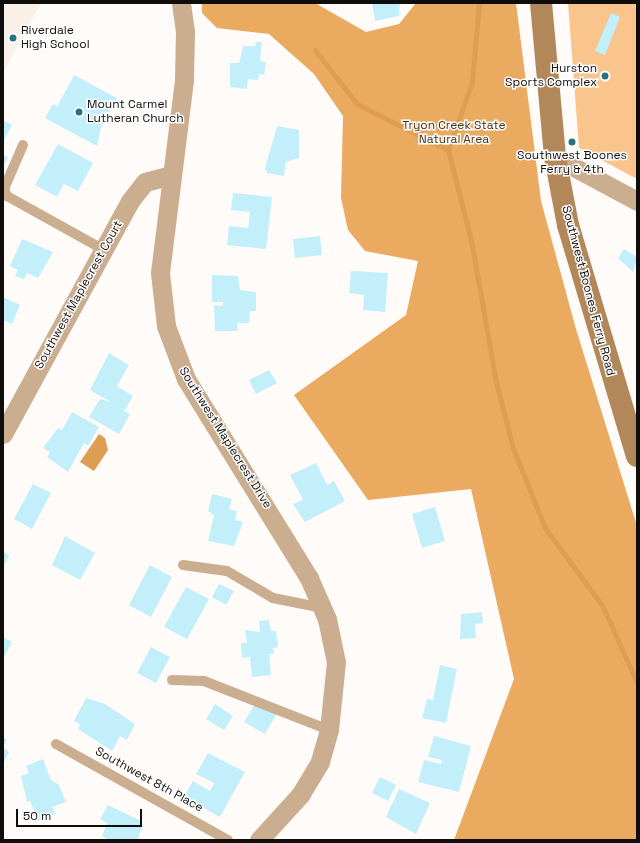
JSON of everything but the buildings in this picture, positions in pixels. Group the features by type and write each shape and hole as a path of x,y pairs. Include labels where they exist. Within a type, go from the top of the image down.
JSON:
{"main road":[{"name":"Southwest Boones Ferry Road","path":"541,3 555,156 568,226 590,308 637,456"}],"street":[{"name":"Southwest Maplecrest Drive","path":"181,3 185,72 159,291 175,356 291,543 323,608 336,662 329,730 320,762 309,782 259,840"},
{"path":"555,156 637,201"},
{"name":"Southwest Maplecrest Court","path":"3,434 104,250 142,186 154,177 172,175"}],"lane":[{"path":"23,145 4,189 7,196 104,250"},
{"path":"183,565 227,571 273,598 323,608"},
{"path":"172,680 204,681 329,730"},
{"name":"Southwest 8th Place","path":"56,744 228,840"}],"shaded area":[{"name":"Riverdale High School","path":"3,3 41,3 3,73"},
{"name":"Hurston Sports Complex","path":"568,3 637,3 637,179 579,148"},
{"path":"99,434 105,438 108,450 94,471 80,462"}],"green space":[{"name":"Tryon Creek State Natural Area","path":"202,3 315,3 366,32 399,24 416,3 516,3 541,201 576,329 637,526 637,840 454,840 514,679 471,489 368,500 294,395 406,315 418,261 365,251 348,230 341,198 343,116 314,74 269,34 217,28 202,13"}],"waterway":[{"path":"479,3 472,82 448,150 471,240 496,382 513,448 545,528 602,605 637,683"},
{"path":"315,50 357,104 448,150"}],"place":[{"name":"Riverdale High School","path":"13,38"},
{"name":"Hurston Sports Complex","path":"605,76"},
{"name":"Mount Carmel Lutheran Church","path":"79,112"},
{"name":"Southwest Boones Ferry & 4th","path":"572,142"}]}
